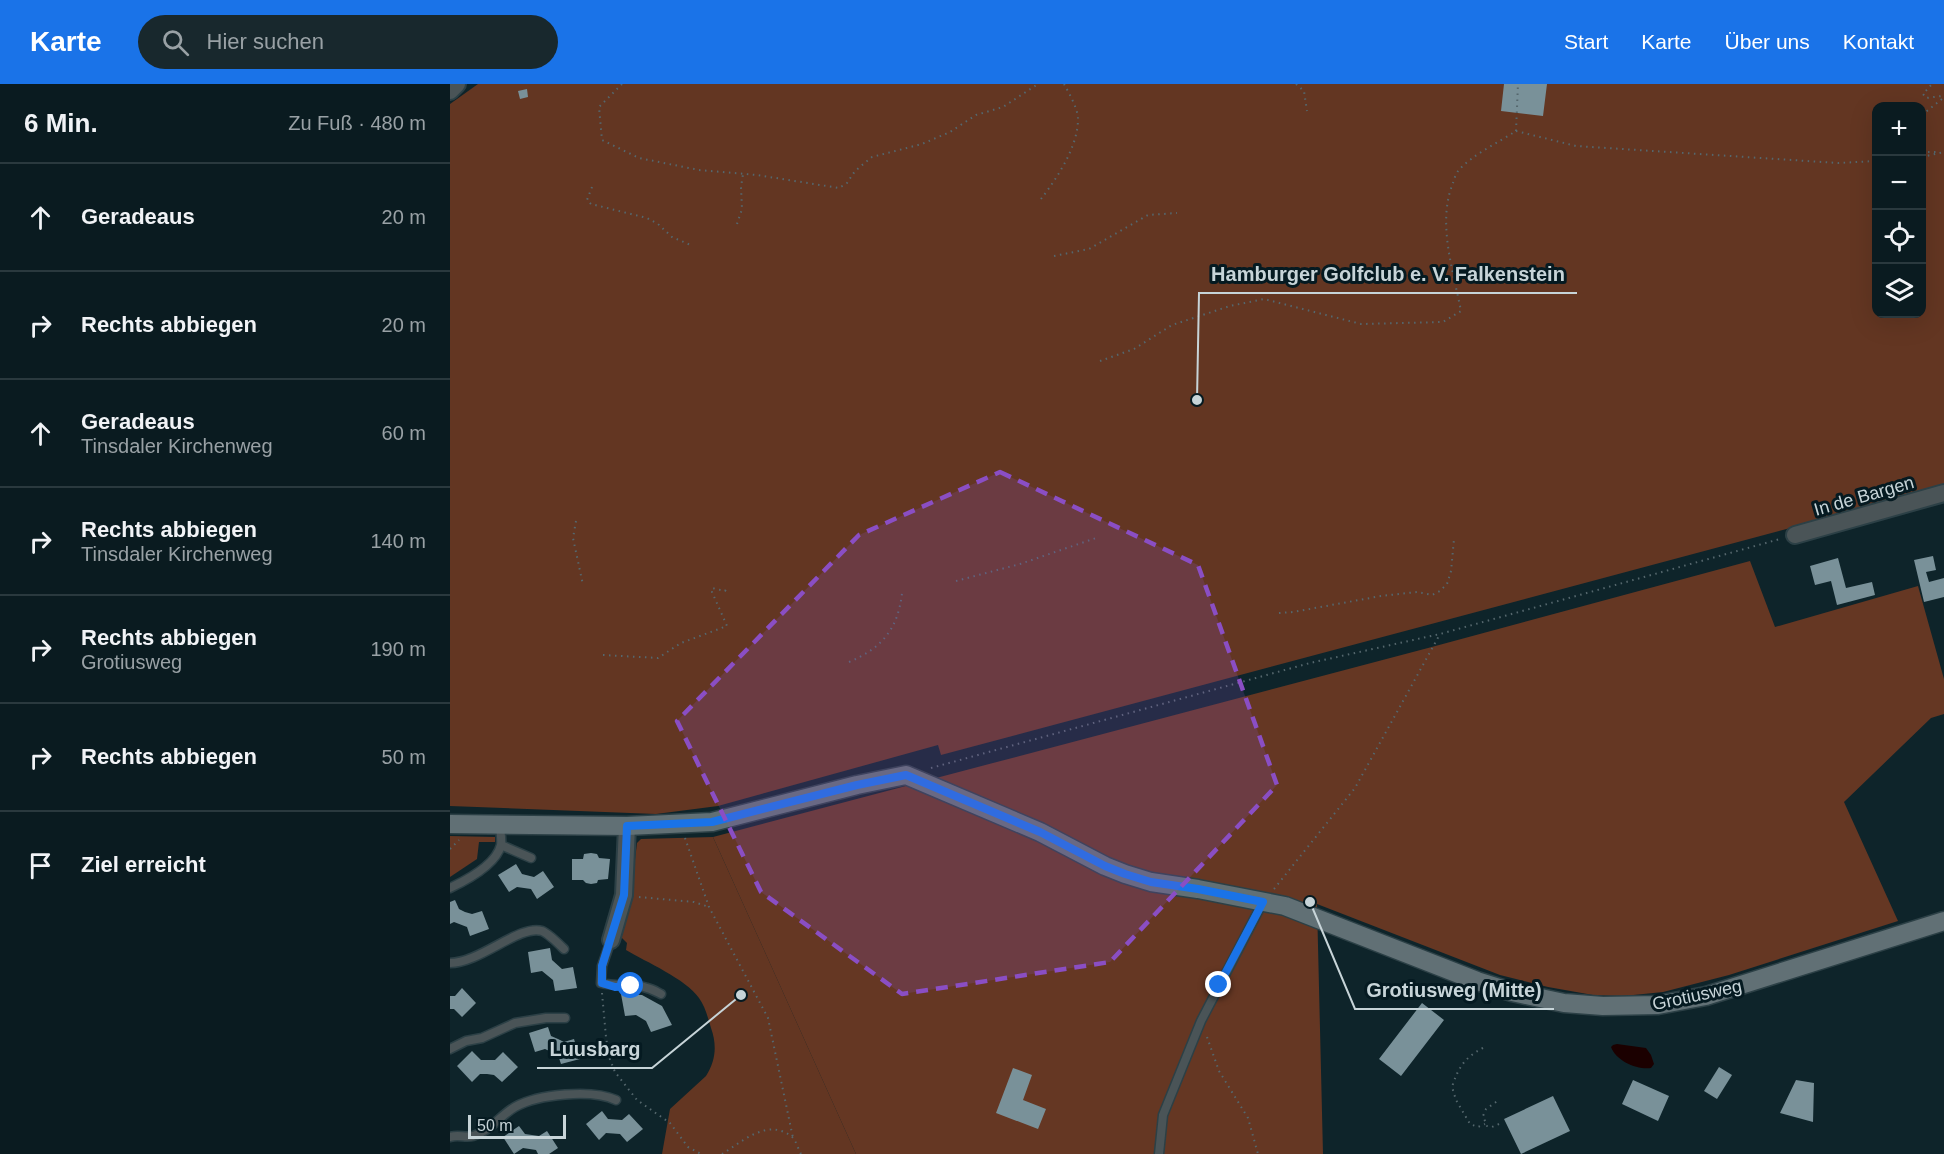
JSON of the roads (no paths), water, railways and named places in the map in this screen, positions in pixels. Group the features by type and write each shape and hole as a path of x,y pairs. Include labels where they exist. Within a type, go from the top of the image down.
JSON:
{"street":[{"path":"450,91 457,84"},
{"name":"In de Bargen","path":"1794,535 1944,493"},
{"name":"Grotiusweg","path":"627,826 712,822 857,785 906,775 1040,832 1125,874 1151,882 1285,906 1477,981 1512,992 1564,1003 1603,1006 1658,1005 1706,996 1944,921"},
{"path":"450,824 627,826 624,895 611,940"}],"lane":[{"path":"450,888 470,879 489,863 501,845 500,825"},
{"path":"501,845 531,858"},
{"path":"1159,1154 1163,1115 1201,1021 1263,902"},
{"path":"450,963 458,963 481,955 527,931 542,931 564,948"},
{"path":"611,940 602,966 602,983 615,987 647,987 661,994"},
{"path":"450,1049 515,1023 546,1018 565,1018"},
{"path":"450,1137 472,1136 488,1128 517,1105 538,1099 579,1094 606,1096 616,1100"}],"place":[{"name":"Hamburger Golfclub e. V. Falkenstein","path":"1197,400"},
{"name":"Grotiusweg (Mitte)","path":"1310,902"},
{"name":"Luusbarg","path":"741,995"}]}
